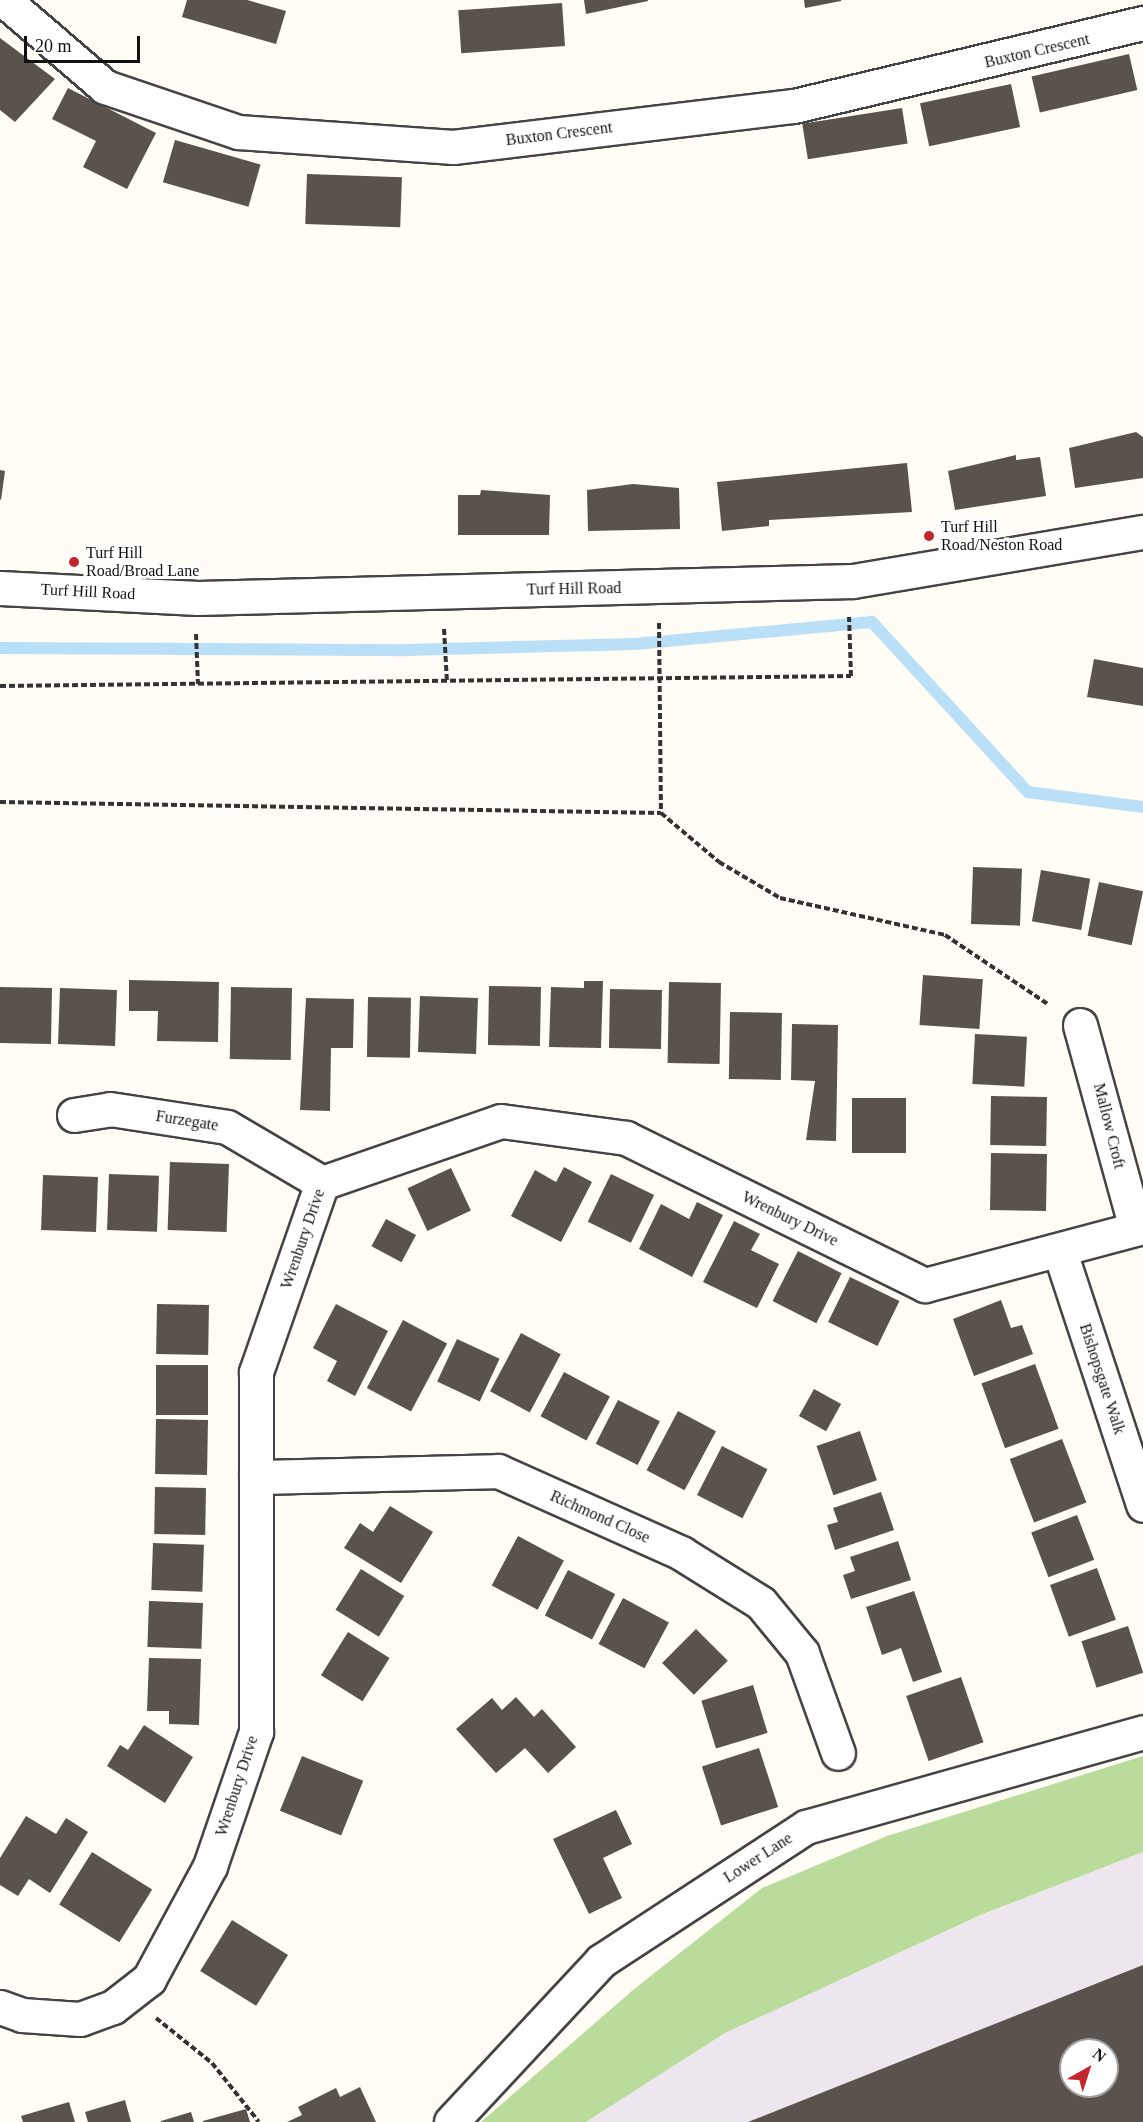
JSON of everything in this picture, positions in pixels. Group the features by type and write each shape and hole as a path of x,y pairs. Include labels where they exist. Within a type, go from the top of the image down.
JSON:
{"street":[{"name":"Buxton Crescent","path":"4,0 105,87 238,132 453,147 794,106 1143,23"},
{"name":"Turf Hill Road","path":"0,588 198,598 853,581 1143,532"},
{"name":"Mallow Croft","path":"1080,1025 1139,1228"},
{"name":"Furzegate","path":"74,1116 110,1109 228,1127 322,1183"},
{"name":"Wrenbury Drive","path":"0,2007 22,2015 80,2019 126,1997 149,1979 180,1929 210,1866 256,1732 256,1372 322,1183 501,1121 626,1138 926,1285 1060,1252 1139,1228"},
{"name":"Bishopsgate Walk","path":"1060,1252 1143,1505"},
{"name":"Richmond Close","path":"256,1477 498,1472 681,1553 761,1603 802,1653 837,1753"},
{"name":"Lower Lane","path":"451,2122 601,1961 807,1827 1143,1732"}],"path":[{"path":"0,686 851,676 849,612"},
{"path":"659,629 661,813"},
{"path":"444,631 447,682"},
{"path":"195,636 198,684"},
{"path":"0,802 661,813 719,862 780,898 945,934 1080,1025"},
{"path":"126,1997 212,2063 259,2122"}],"shaded area":[{"path":"1143,1852 1143,2122 586,2122 725,2033 984,1914"}],"green space":[{"path":"1143,1756 1143,1852 983,1914 725,2033 586,2122 481,2122 633,1990 762,1888 887,1836"}],"building":[{"path":"187,0 247,0 286,11 276,44 182,17"},
{"path":"584,0 648,0 648,1 586,14"},
{"path":"804,0 841,0 841,1 805,8"},
{"path":"562,3 565,46 461,53 458,10"},
{"path":"0,38 55,79 15,122 0,110"},
{"path":"1129,54 1137,90 1040,113 1032,76"},
{"path":"1011,84 1020,127 929,146 920,103"},
{"path":"68,88 156,133 127,189 83,167 96,141 52,119"},
{"path":"902,108 908,144 808,159 802,124"},
{"path":"175,140 261,165 248,207 163,182"},
{"path":"307,174 402,177 400,227 305,224"},
{"path":"1136,432 1143,437 1143,478 1075,488 1069,448"},
{"path":"1016,455 1016,460 1040,457 1046,496 955,510 948,471"},
{"path":"907,463 912,512 769,520 769,526 722,531 717,482"},
{"path":"0,470 5,471 1,500 0,499"},
{"path":"633,484 679,488 680,529 588,531 587,490"},
{"path":"481,490 550,495 549,535 458,535 458,495 480,495"},
{"path":"1094,659 1143,668 1143,706 1087,697"},
{"path":"973,867 1022,869 1020,926 971,924"},
{"path":"1041,870 1090,879 1081,930 1032,921"},
{"path":"1099,882 1143,891 1132,945 1088,936"},
{"path":"923,975 983,979 979,1029 920,1025"},
{"path":"129,980 219,982 218,1042 157,1041 158,1011 129,1011"},
{"path":"584,981 603,981 601,1048 549,1047 551,987 584,988"},
{"path":"669,982 721,983 720,1064 668,1063"},
{"path":"489,986 541,987 540,1046 488,1045"},
{"path":"0,987 52,988 51,1044 0,1043"},
{"path":"231,987 292,988 291,1060 230,1059"},
{"path":"60,988 117,990 115,1046 58,1044"},
{"path":"610,989 662,990 661,1049 609,1048"},
{"path":"420,996 478,998 476,1054 418,1052"},
{"path":"368,997 411,998 410,1058 367,1057"},
{"path":"306,998 354,999 353,1048 331,1048 330,1111 300,1110"},
{"path":"730,1012 782,1013 781,1080 729,1079"},
{"path":"792,1024 838,1025 836,1141 806,1140 815,1081 791,1080"},
{"path":"975,1034 1027,1037 1024,1087 972,1084"},
{"path":"991,1096 1047,1097 1046,1146 990,1145"},
{"path":"852,1098 906,1098 906,1153 852,1153"},
{"path":"991,1153 1047,1154 1046,1211 990,1210"},
{"path":"170,1162 229,1164 227,1232 168,1230"},
{"path":"564,1167 592,1182 561,1242 511,1216 535,1170 556,1182"},
{"path":"451,1168 471,1211 427,1231 407,1188"},
{"path":"109,1174 159,1176 157,1232 107,1230"},
{"path":"611,1174 654,1195 631,1243 588,1222"},
{"path":"43,1175 98,1177 96,1232 41,1230"},
{"path":"697,1202 723,1215 692,1277 639,1249 661,1204 689,1219"},
{"path":"386,1219 416,1235 401,1262 371,1246"},
{"path":"734,1221 760,1234 751,1250 779,1264 757,1308 703,1282"},
{"path":"798,1251 842,1273 816,1323 773,1301"},
{"path":"850,1277 899,1301 878,1346 828,1322"},
{"path":"1001,1300 1011,1328 1022,1325 1033,1354 974,1376 953,1319"},
{"path":"157,1304 209,1305 208,1355 156,1354"},
{"path":"336,1304 388,1331 355,1396 327,1381 337,1361 313,1348"},
{"path":"403,1320 447,1343 411,1411 367,1388"},
{"path":"521,1333 561,1354 530,1412 490,1391"},
{"path":"457,1339 500,1359 480,1401 437,1382"},
{"path":"1035,1364 1059,1429 1005,1448 981,1383"},
{"path":"156,1365 208,1365 208,1415 156,1415"},
{"path":"564,1372 610,1396 586,1441 541,1416"},
{"path":"814,1389 841,1404 826,1431 799,1416"},
{"path":"618,1400 660,1421 638,1465 596,1444"},
{"path":"678,1411 716,1431 685,1490 647,1470"},
{"path":"156,1419 208,1420 207,1475 155,1474"},
{"path":"860,1431 877,1480 833,1495 817,1446"},
{"path":"1062,1439 1086,1502 1034,1523 1010,1459"},
{"path":"722,1446 767,1469 742,1518 697,1495"},
{"path":"155,1487 206,1488 205,1535 154,1534"},
{"path":"881,1492 894,1530 835,1550 827,1525 838,1522 833,1508"},
{"path":"390,1506 433,1532 401,1583 344,1548 360,1523 373,1532"},
{"path":"1077,1515 1094,1560 1048,1577 1031,1533"},
{"path":"518,1536 564,1560 538,1610 492,1585"},
{"path":"898,1541 911,1580 851,1599 843,1575 855,1571 850,1557"},
{"path":"153,1543 204,1545 202,1592 151,1590"},
{"path":"1097,1568 1116,1620 1069,1637 1050,1585"},
{"path":"361,1569 404,1596 379,1637 336,1610"},
{"path":"568,1570 615,1594 592,1640 545,1615"},
{"path":"914,1591 942,1672 913,1682 901,1648 882,1655 866,1607"},
{"path":"623,1598 669,1622 645,1668 599,1644"},
{"path":"149,1601 203,1603 201,1649 147,1647"},
{"path":"1128,1626 1143,1673 1097,1688 1081,1641"},
{"path":"696,1629 728,1661 694,1695 662,1663"},
{"path":"348,1632 390,1658 363,1701 321,1675"},
{"path":"149,1658 201,1659 199,1725 169,1724 169,1711 147,1711"},
{"path":"961,1677 983,1742 929,1761 906,1696"},
{"path":"753,1685 768,1733 716,1749 701,1701"},
{"path":"516,1697 534,1717 542,1709 576,1747 548,1773 525,1748 496,1773 456,1729 492,1698 502,1710"},
{"path":"144,1725 193,1757 165,1803 107,1766 120,1745 128,1750"},
{"path":"759,1748 778,1807 721,1826 702,1767"},
{"path":"302,1756 363,1781 341,1835 280,1811"},
{"path":"616,1810 632,1844 603,1858 622,1898 589,1914 553,1839"},
{"path":"26,1816 56,1834 66,1818 88,1832 50,1893 29,1879 18,1896 0,1885 0,1858"},
{"path":"92,1852 152,1890 119,1942 59,1905"},
{"path":"232,1920 288,1955 256,2006 200,1971"},
{"path":"1143,1965 1143,2122 748,2122"},
{"path":"360,2087 376,2122 287,2122 302,2115 298,2107 336,2088 340,2097"},
{"path":"125,2100 131,2122 88,2122 85,2112"},
{"path":"69,2102 75,2122 23,2122 21,2116"},
{"path":"246,2109 250,2122 203,2122 203,2121"},
{"path":"191,2112 194,2122 161,2122 161,2121"}],"waterway":[{"path":"0,648 406,650 635,644 872,622 1028,792 1143,807"}],"place":[{"name":"Turf Hill Road/Neston Road","path":"929,536"},
{"name":"Turf Hill Road/Broad Lane","path":"74,562"}]}
